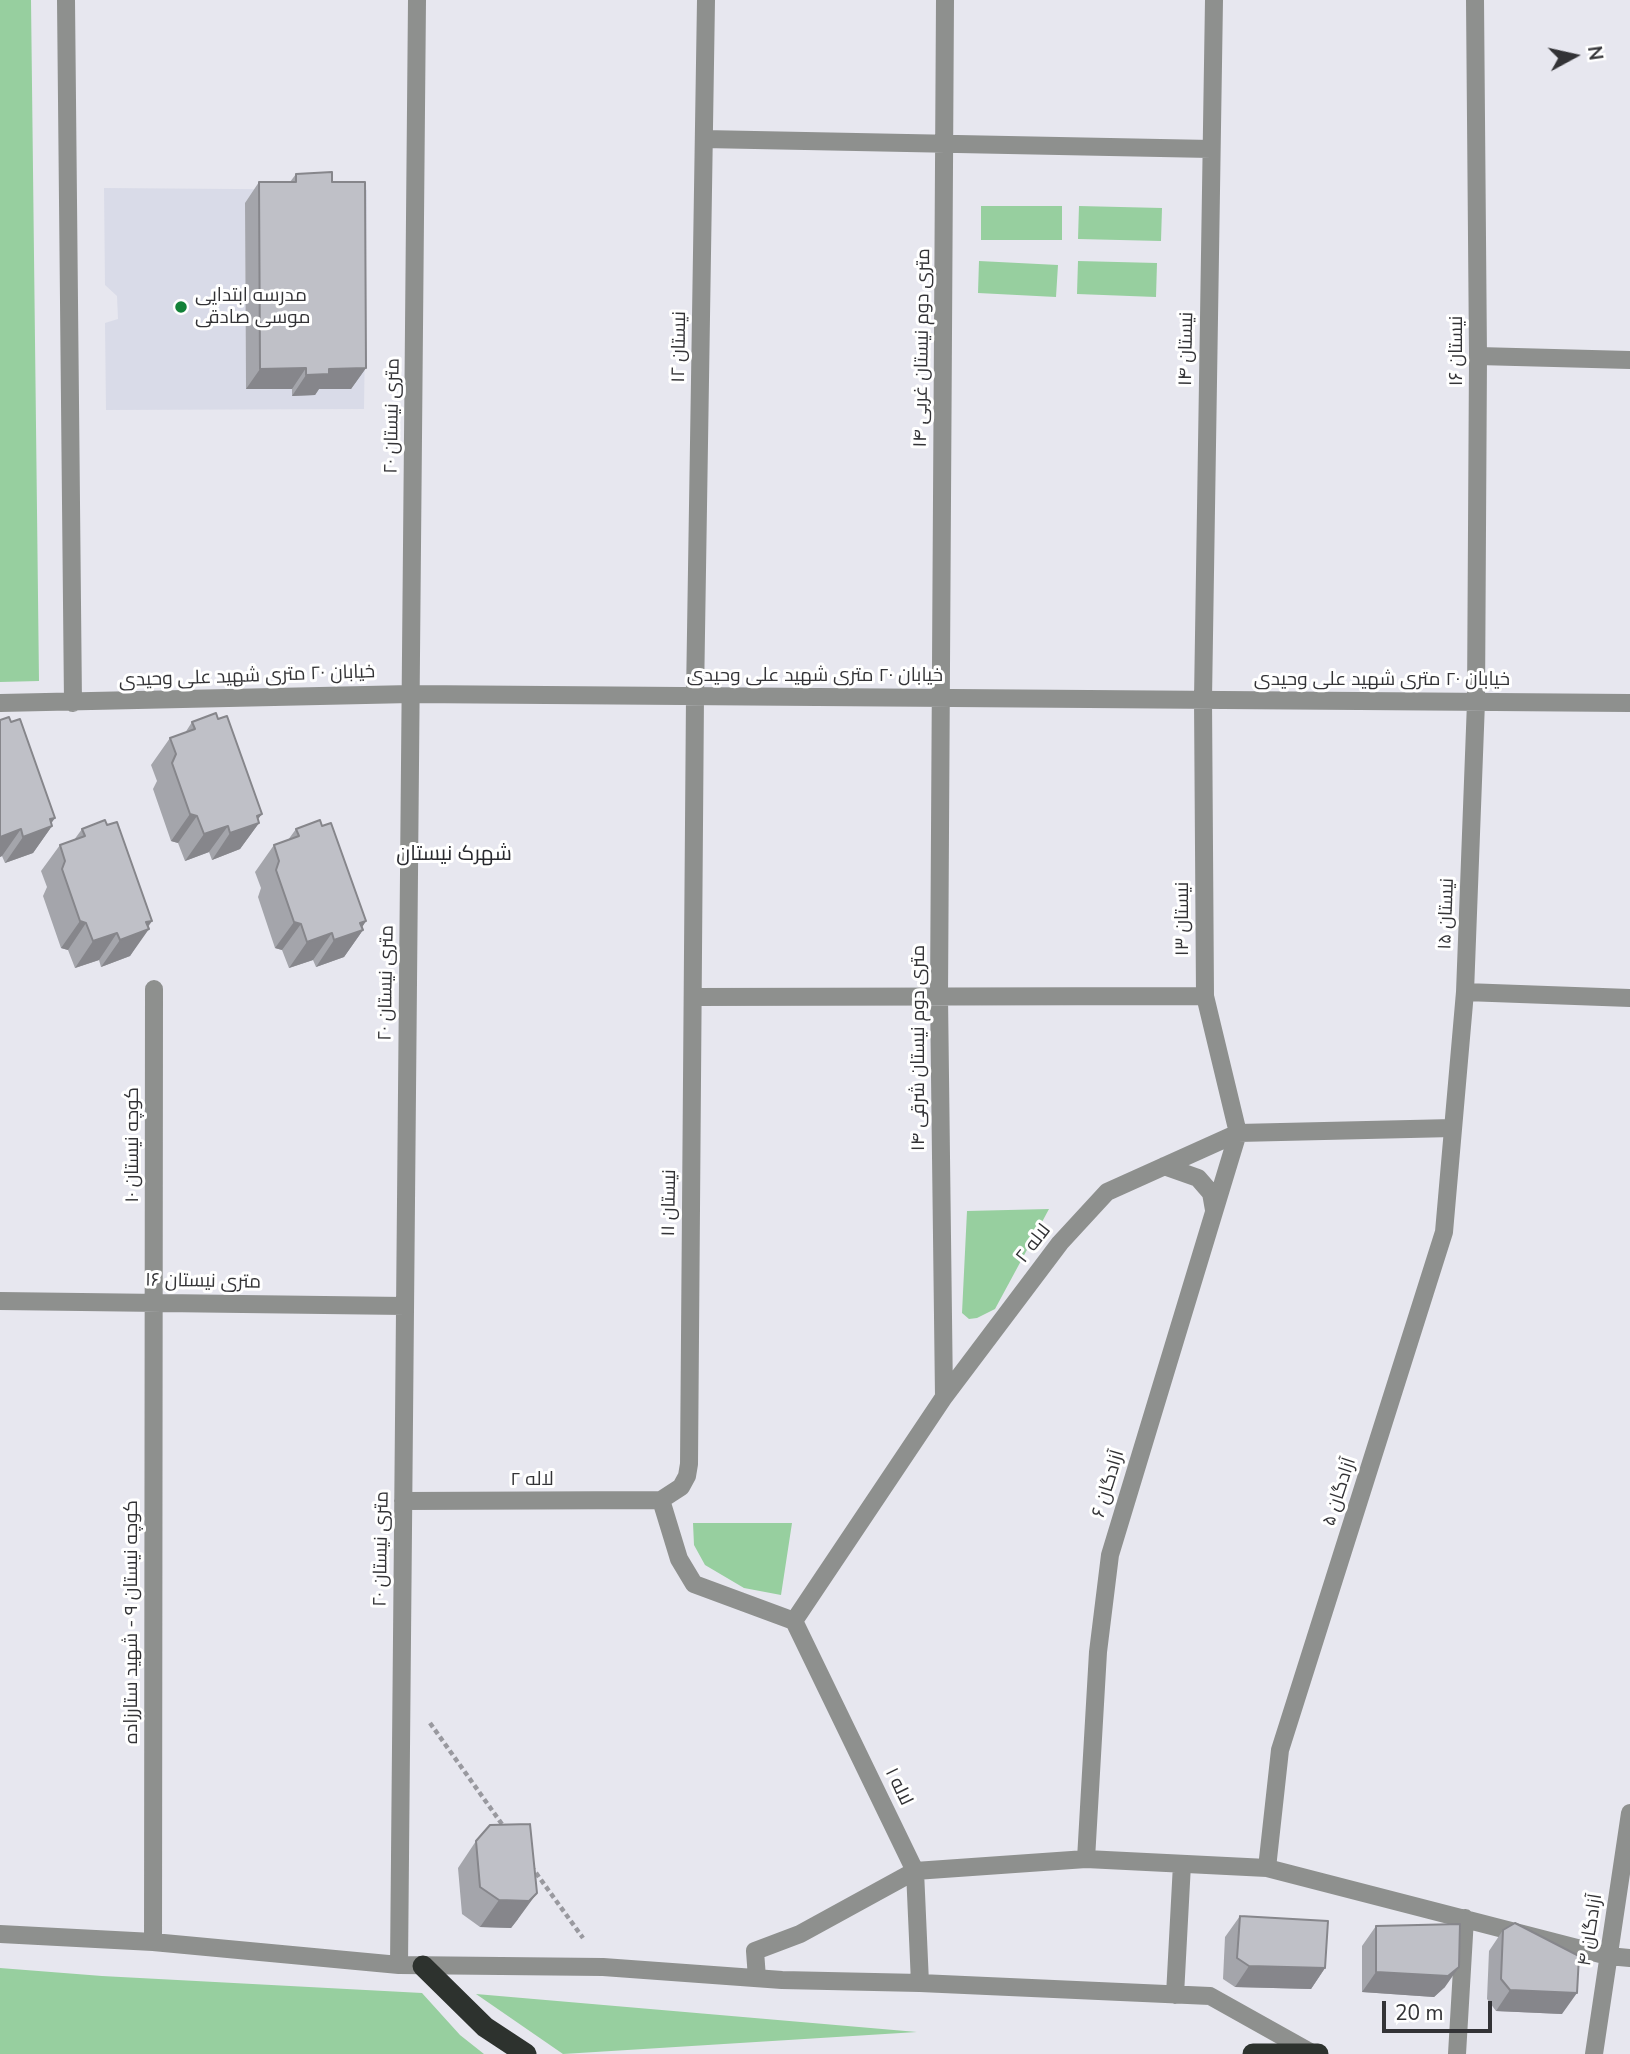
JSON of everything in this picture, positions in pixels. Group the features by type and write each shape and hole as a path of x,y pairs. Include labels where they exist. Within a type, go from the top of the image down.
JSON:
{"highway":[{"path":"423,1966 485,2026 526,2054"},
{"path":"1253,2054 1318,2054"}],"street":[{"path":"66,0 73,703"},
{"name":"۲۰ متری نیستان","path":"399,1965 418,0"},
{"name":"نیستان ۱۲","path":"695,696 706,0"},
{"name":"۱۴ متری دوم نیستان غربی","path":"939,697 946,143 945,0"},
{"name":"نیستان ۱۴","path":"1202,699 1214,0"},
{"name":"نیستان ۱۶","path":"1475,0 1478,356 1476,702"},
{"path":"704,139 1211,149"},
{"path":"1478,356 1630,360"},
{"name":"خیابان ۲۰ متری شهید علی وحیدی","path":"0,704 411,694 1630,703"},
{"name":"نیستان ۱۱","path":"661,1500 681,1487 689,1464 695,696"},
{"name":"۱۴ متری دوم نیستان شرقی","path":"939,697 939,996 944,1398"},
{"name":"نیستان ۱۳","path":"1202,699 1205,996 1238,1133"},
{"name":"نیستان ۱۵","path":"1453,1128 1465,992 1476,702"},
{"name":"کوچه نیستان ۱۰","path":"153,1302 154,989"},
{"path":"1465,992 1630,998"},
{"path":"693,997 1205,996"},
{"name":"لاله ۲","path":"794,1621 944,1398 1060,1243 1107,1192 1238,1133 1453,1128"},
{"name":"آزادگان ۵","path":"1267,1868 1280,1750 1444,1231 1453,1128"},
{"name":"آزادگان ۶","path":"1086,1859 1098,1653 1110,1555 1238,1133"},
{"path":"1164,1166 1198,1178 1211,1193 1214,1210"},
{"name":"۱۶ متری نیستان","path":"0,1301 405,1306"},
{"name":"کوچه نیستان ۹ - شهید ستارزاده","path":"153,1302 153,1942"},
{"path":"661,1500 678,1559 694,1584 794,1621"},
{"name":"لاله ۲","path":"403,1501 661,1500"},
{"name":"لاله ۱","path":"794,1621 915,1871 920,1983"},
{"name":"آزادگان ۴","path":"1594,2054 1630,1813"},
{"path":"757,1978 755,1951 800,1934 915,1871 1086,1859 1267,1868 1608,1956 1630,1958"},
{"path":"1175,1994 1182,1864"},
{"path":"1457,2054 1465,1918"},
{"path":"0,1934 153,1942 399,1965 603,1967 757,1978 1210,1996 1312,2053"}],"path":[{"path":"401,1682 506,1830"},
{"path":"530,1864 603,1967"}],"shaded area":[{"name":"مدرسه ابتدایی موسی صادقی","path":"104,188 367,190 364,409 106,410 105,323 118,319 117,296 105,285","holes":["245,203 281,203 351,389 314,389 292,396 292,389 246,389"]}],"green space":[{"path":"0,0 31,0 39,681 0,682"},
{"path":"981,206 1062,206 1062,240 981,240"},
{"path":"1079,206 1162,208 1161,241 1078,239"},
{"path":"979,261 1058,265 1056,297 978,293"},
{"path":"1078,261 1157,263 1156,297 1077,294"},
{"path":"1049,1209 995,1309 969,1319 962,1313 967,1211"},
{"path":"693,1523 792,1523 781,1595 744,1588 705,1565 694,1545"},
{"path":"0,1968 422,1993 460,2035 484,2054 0,2054"},
{"path":"476,1994 917,2032 563,2054"}],"building":[{"path":"332,172 332,182 365,182 366,368 329,369 329,374 306,375 306,368 260,369 259,182 296,182 296,174"},
{"path":"216,713 218,719 227,716 262,814 257,816 259,823 230,833 228,826 204,834 197,816 190,814 172,763 176,754 170,738 195,729 192,722"},
{"path":"9,717 11,722 20,719 55,818 50,819 52,826 23,837 21,829 0,837 0,720"},
{"path":"105,820 107,825 117,822 152,921 146,922 149,929 120,940 117,933 93,941 86,923 80,921 62,869 65,861 60,845 85,836 82,829"},
{"path":"320,820 322,826 331,823 366,921 360,923 363,930 334,940 332,933 307,942 301,924 294,922 276,870 279,861 274,845 299,836 296,829"},
{"path":"530,1824 537,1893 529,1901 499,1900 480,1887 476,1841 490,1825"},
{"path":"1240,1916 1328,1921 1325,1968 1249,1966 1237,1958"},
{"path":"1515,1923 1579,1956 1577,1993 1510,1990 1501,1979 1503,1930"},
{"path":"1460,1924 1459,1967 1448,1976 1376,1972 1376,1926"}],"place":[{"name":"مدرسه ابتدایی موسی صادقی","path":"181,307"}],"district":[{"name":"شهرک نیستان","path":"454,855"}]}
